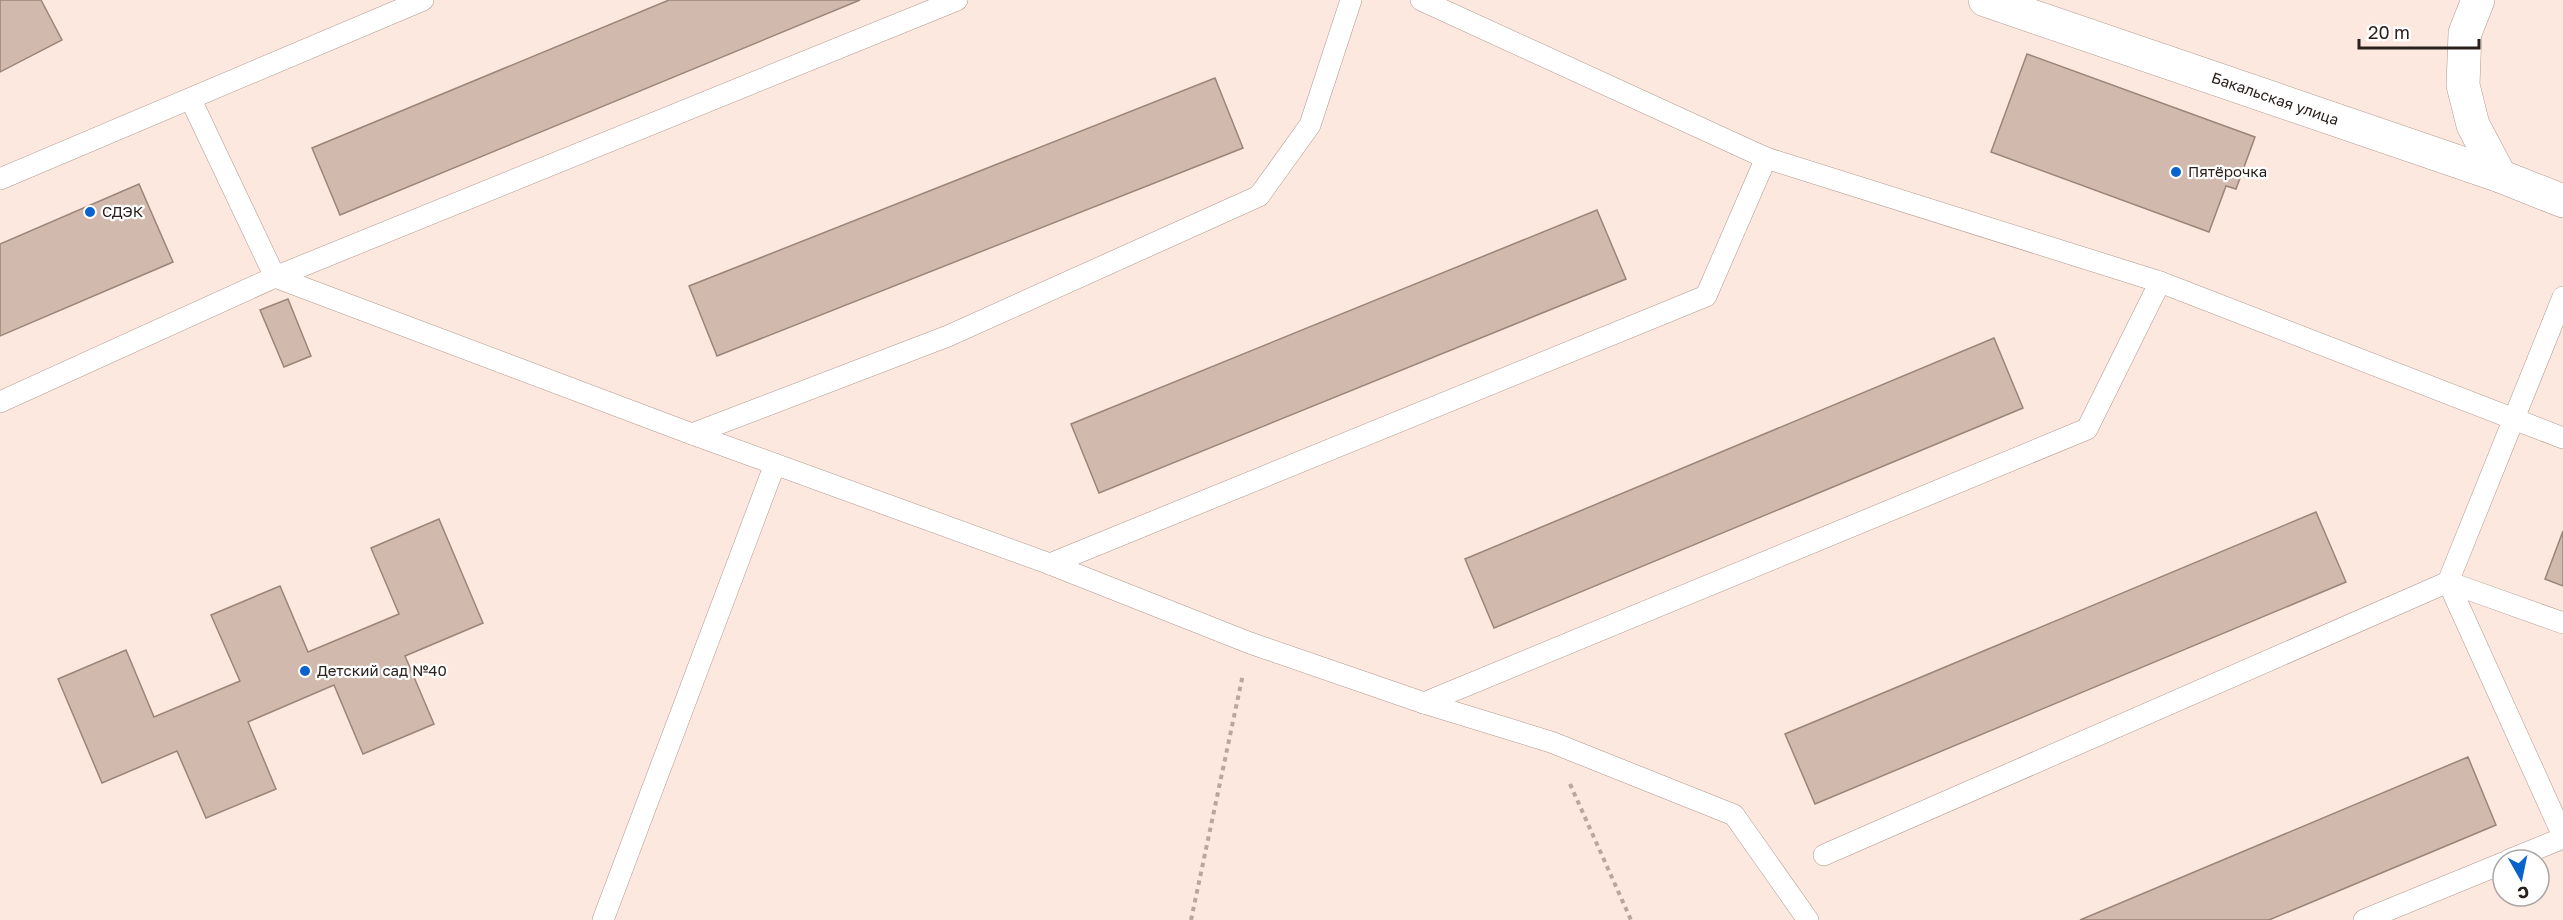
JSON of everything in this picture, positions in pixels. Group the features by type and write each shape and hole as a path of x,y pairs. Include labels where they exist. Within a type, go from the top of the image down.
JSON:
{"main road":[{"name":"Бакальская улица","path":"1985,0 2500,176 2563,201"},
{"path":"2478,0 2465,33 2463,85 2473,125 2500,176"}],"lane":[{"path":"0,179 423,0"},
{"path":"0,402 275,277 957,0"},
{"path":"692,434 948,336 1259,196 1310,125 1351,0"},
{"path":"1422,0 1766,158 2160,282 2563,438"},
{"path":"191,99 275,277 692,434 1050,564 1250,643 1424,703 1551,742 1734,815 1808,920"},
{"path":"1050,564 1706,296 1766,158"},
{"path":"1424,703 2087,429 2160,282"},
{"path":"2537,848 2563,837 2448,582 2563,297"},
{"path":"603,920 775,464"},
{"path":"1824,855 2448,582 2563,623"},
{"path":"2364,920 2491,867"}],"path":[{"path":"1191,920 1250,643"},
{"path":"1551,742 1631,920"}],"building":[{"path":"0,0 41,0 62,40 0,72"},
{"path":"669,0 860,0 340,215 312,148"},
{"path":"2027,54 2255,137 2236,189 2226,186 2209,232 1991,152"},
{"path":"1215,78 1243,148 717,356 689,286"},
{"path":"139,184 173,262 0,336 0,244"},
{"path":"1597,210 1626,279 1099,493 1071,424"},
{"path":"288,299 311,356 284,367 260,310"},
{"path":"1994,338 2023,408 1494,628 1465,559"},
{"path":"2316,512 2346,582 1815,804 1785,734"},
{"path":"439,519 483,623 405,656 434,724 363,754 334,685 248,722 276,789 206,818 177,751 102,783 58,679 126,650 154,717 240,681 211,615 280,586 308,652 399,614 371,548"},
{"path":"2563,531 2563,586 2545,579"},
{"path":"2468,757 2496,825 2269,920 2080,920"}],"place":[{"name":"Пятёрочка","path":"2176,172"},
{"name":"СДЭК","path":"90,212"},
{"name":"Детский сад №40","path":"305,671"}]}
